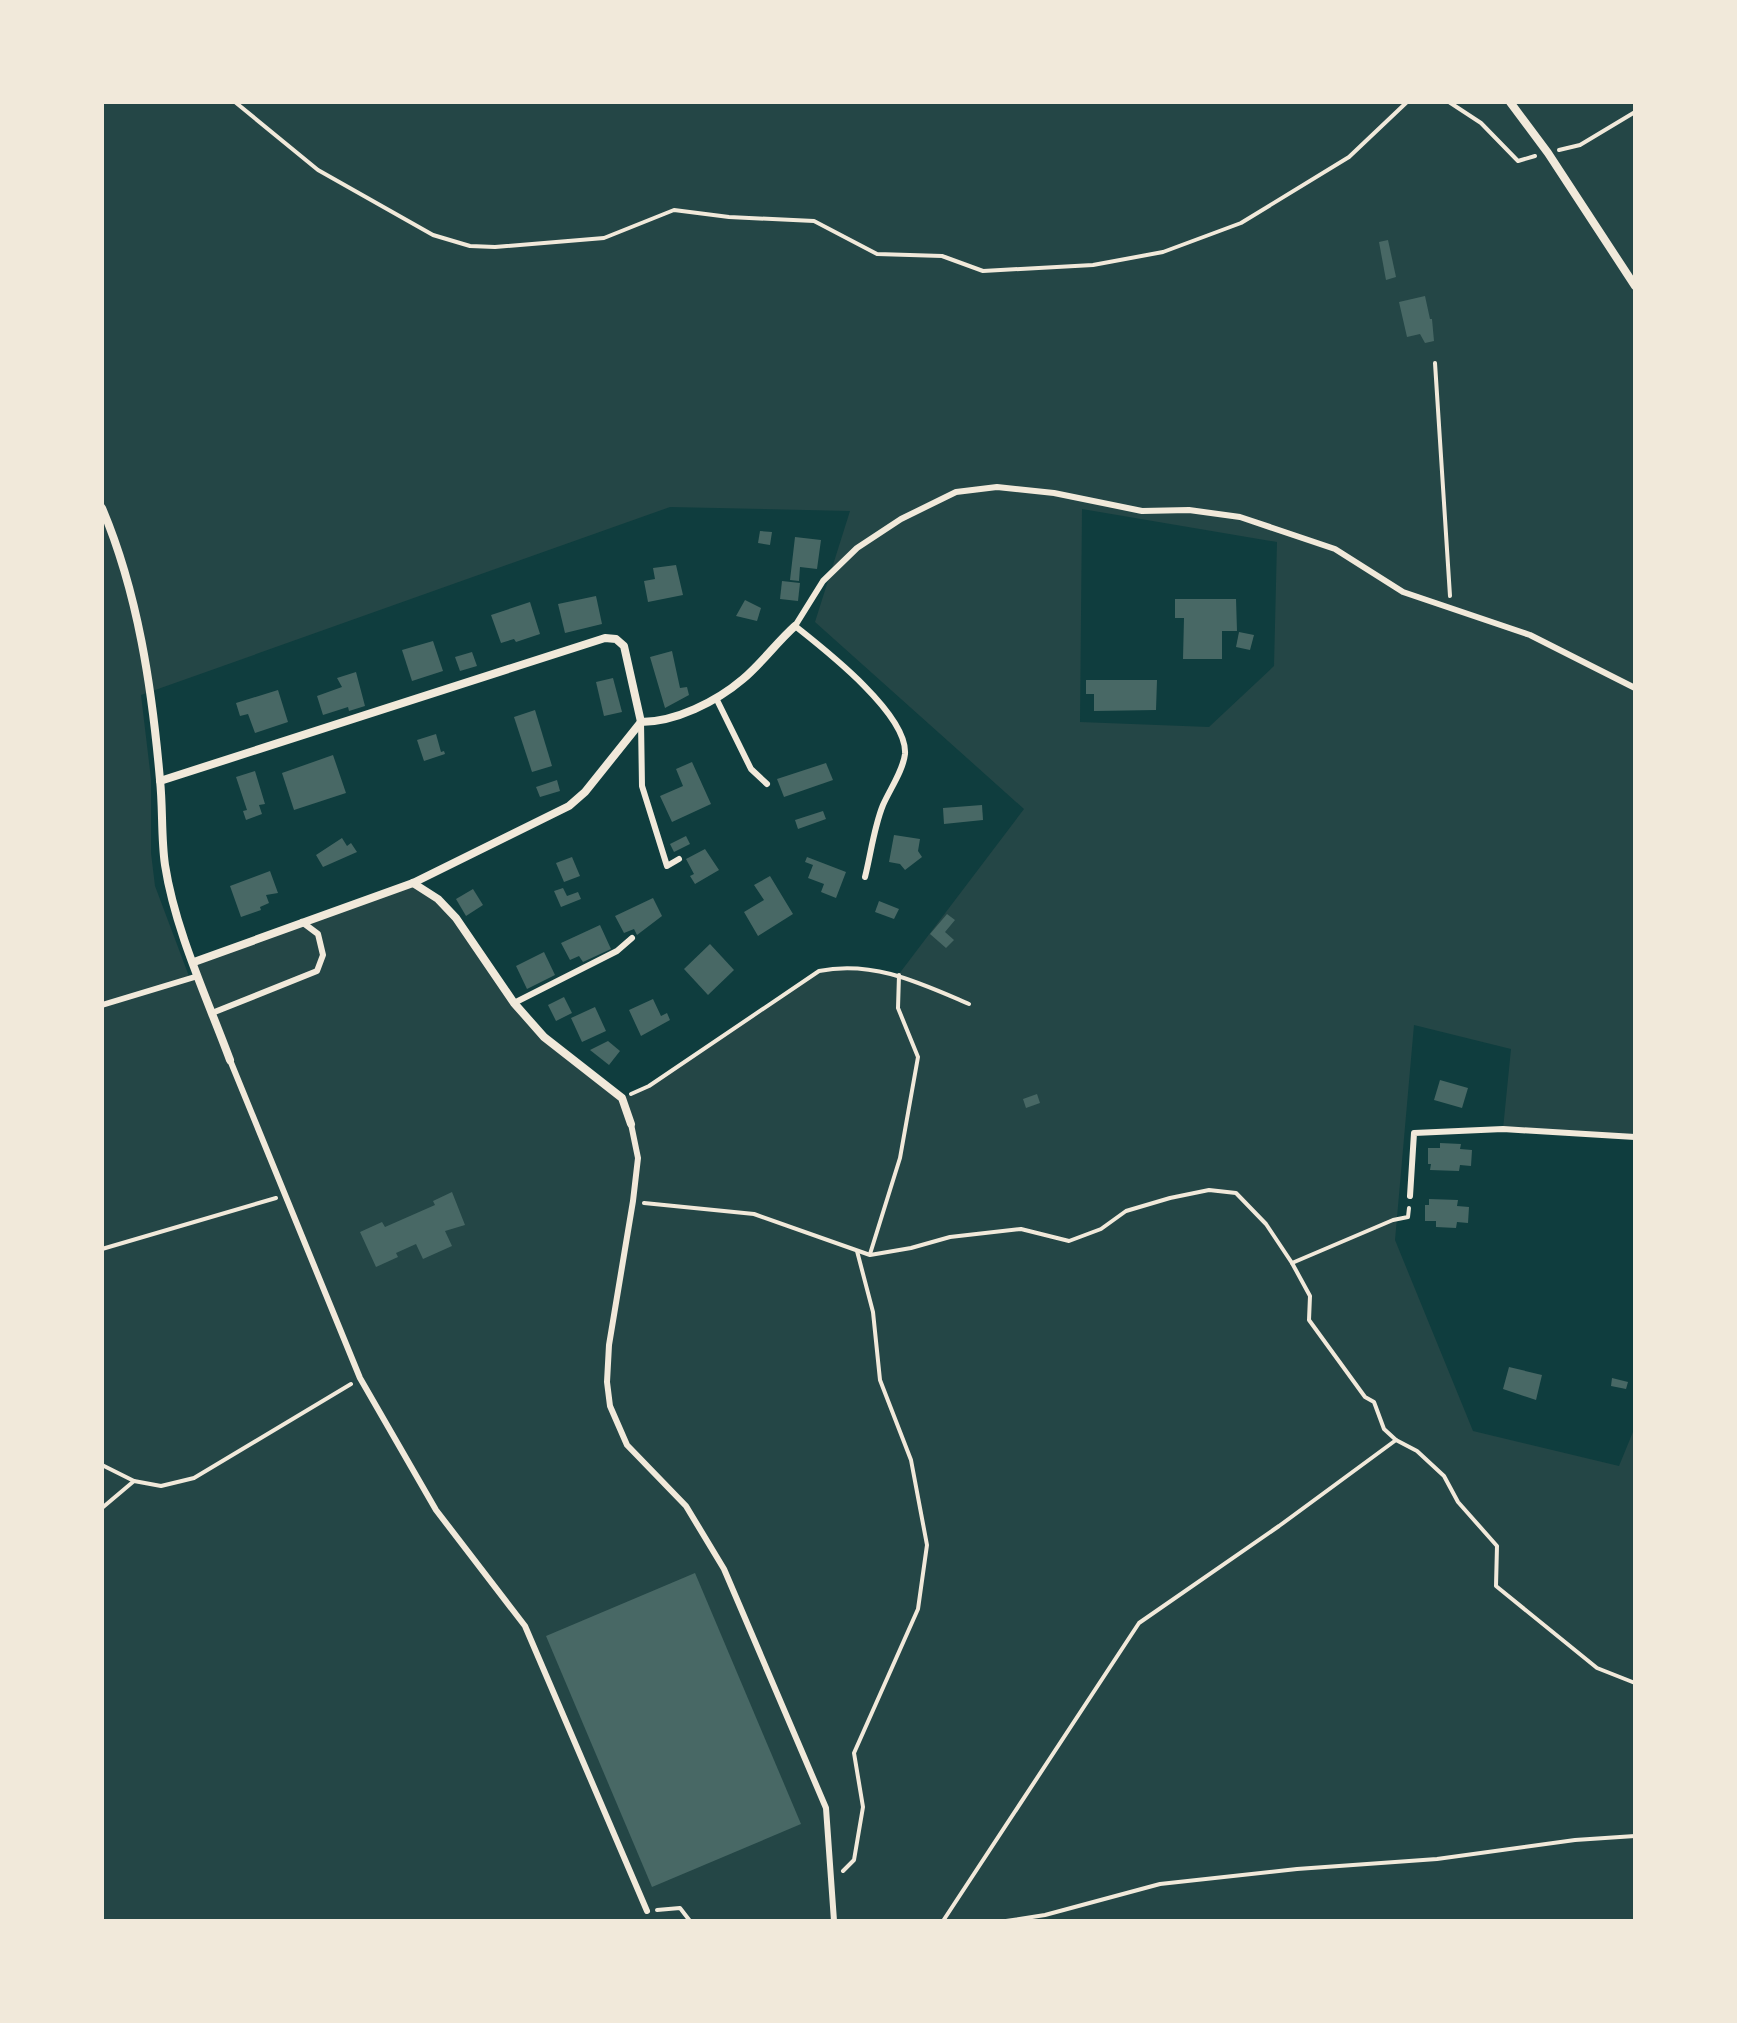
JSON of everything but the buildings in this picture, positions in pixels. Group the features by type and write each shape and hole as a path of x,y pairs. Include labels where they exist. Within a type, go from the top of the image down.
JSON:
{"street":[{"path":"1510,102 1548,153 1635,286"},
{"path":"102,508 126,576 151,694 165,862 171,895 230,1060"},
{"path":"641,722 654,722 677,715 716,698 743,679 795,626"},
{"path":"160,781 605,638 616,639 624,646 641,722"},
{"path":"194,962 413,883 569,806 585,792 641,722"},
{"path":"413,883 438,899 456,918 514,1003 544,1037 622,1098 631,1124"}],"lane":[{"path":"865,877 881,808 905,755 903,738 888,713 844,665 795,626 823,581 857,548 901,519 956,492 997,487 1054,493 1142,511 1189,510 1240,517 1335,549 1403,592 1451,611 1493,621 1530,635 1635,688"},
{"path":"716,698 751,769 767,784"},
{"path":"641,722 642,786 667,866 679,859"},
{"path":"212,1013 317,971 323,955 318,934 302,922"},
{"path":"514,1003 617,951 632,938"},
{"path":"102,1005 198,976"},
{"path":"230,1060 360,1378 436,1510 525,1626 647,1911"},
{"path":"631,1124 638,1158 609,1345 607,1382 610,1406 627,1445 686,1506 724,1569 826,1808 834,1921"},
{"path":"1410,1196 1414,1133 1503,1129 1635,1137"}],"path":[{"path":"235,102 318,170 433,235 470,246 495,247 604,238 674,210 729,217 814,221 877,254 942,256 983,271 1093,265 1163,252 1241,223 1349,157 1407,102"},
{"path":"1449,102 1481,123 1518,161 1580,145 1635,112"},
{"path":"1435,363 1451,611"},
{"path":"622,1098 649,1086 819,971 864,968 899,975 969,1004"},
{"path":"870,1255 900,1158 918,1057 898,1008 899,975"},
{"path":"633,1201 754,1214 870,1255 950,1237 1021,1229 1069,1241 1101,1229 1126,1211 1209,1190 1236,1193 1266,1224 1292,1263 1310,1296 1309,1320 1365,1397 1374,1402 1384,1429 1396,1440 1417,1451 1444,1476 1458,1502 1497,1546 1496,1586 1597,1668 1635,1683"},
{"path":"102,1249 285,1196"},
{"path":"1292,1263 1393,1220 1408,1217 1410,1196"},
{"path":"832,1883 854,1860 863,1807 854,1753 918,1609 927,1545 911,1460 880,1380 873,1312 857,1251"},
{"path":"102,1465 134,1481 161,1486 194,1478 360,1378"},
{"path":"943,1921 1139,1623 1396,1440"},
{"path":"102,1508 134,1481"},
{"path":"1006,1921 1045,1915 1160,1884 1297,1869 1437,1859 1575,1840 1635,1836"},
{"path":"647,1911 680,1908 690,1921"}],"shaded area":[{"path":"102,102 1635,102 1635,1137 1503,1129 1511,1049 1414,1025 1395,1240 1473,1431 1619,1466 1635,1427 1635,1921 102,1921","holes":["670,507 850,511 815,622 1024,809 899,974 836,968 819,971 650,1086 622,1098 544,1037 438,899 413,883 194,962 198,976 190,979 155,886 151,853 151,779 141,695","1082,509 1277,542 1274,666 1209,727 1080,722"]}]}
